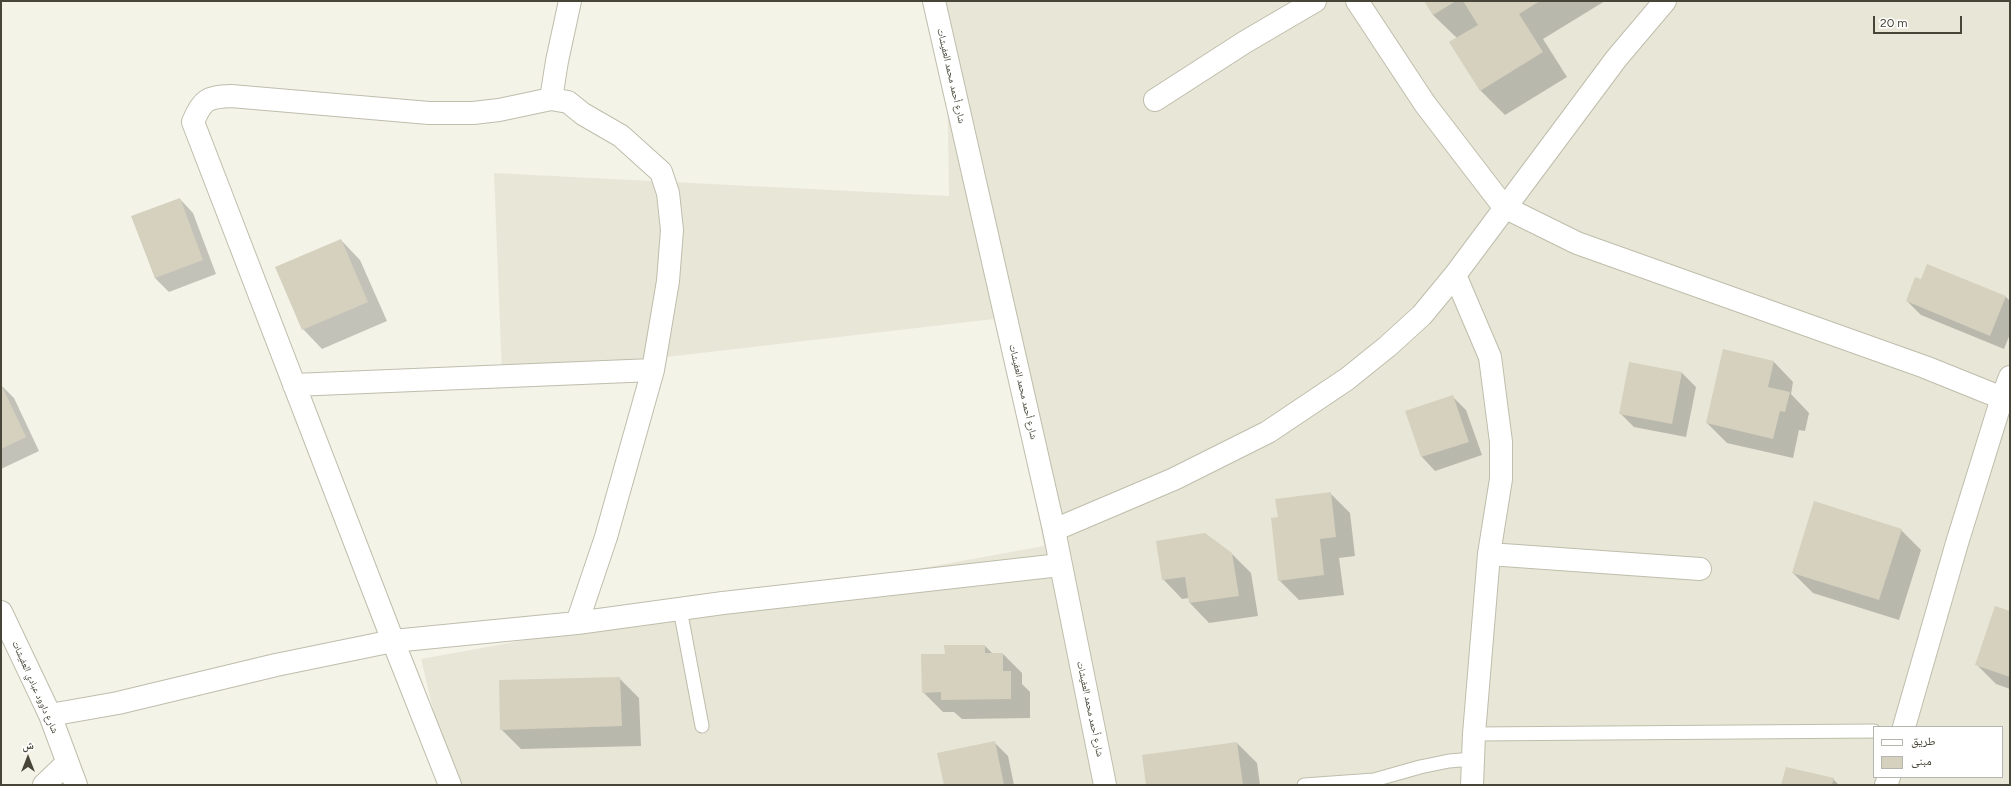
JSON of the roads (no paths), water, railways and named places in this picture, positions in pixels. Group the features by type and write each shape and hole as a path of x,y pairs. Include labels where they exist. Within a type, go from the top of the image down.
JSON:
{"street":[{"path":"551,99 557,61 570,1"},
{"name":"شارع أحمد محمد العفيشات","path":"934,1 1054,530 1105,785"},
{"path":"1155,100 1245,42 1315,1"},
{"path":"1357,1 1425,104 1504,207 1577,244 1925,367 2002,398"},
{"path":"1054,530 1174,479 1268,432 1347,379 1388,346 1422,315 1455,274 1616,59 1665,1"},
{"path":"450,785 198,139 193,122 199,106 214,97 231,96 429,113 473,113 499,110 551,99 568,102 583,114 621,136 661,172 668,193 672,230 668,281 654,370 606,537 576,623"},
{"path":"1455,274 1490,357 1501,442 1501,479 1489,554 1474,734 1472,785"},
{"path":"294,385 654,370"},
{"path":"1904,726 1957,543 2002,398 2010,377"},
{"path":"1489,554 1700,569"},
{"path":"50,715 118,703 276,666 393,641 576,623 680,609 1060,565"},
{"name":"شارع داوود عبادي العفيشات","path":"1,612 50,715 76,785"},
{"path":"44,785 67,763"}],"lane":[{"path":"680,609 702,726"},
{"path":"1474,734 1873,731"},
{"path":"1304,785 1374,780 1448,761 1473,759"}]}
